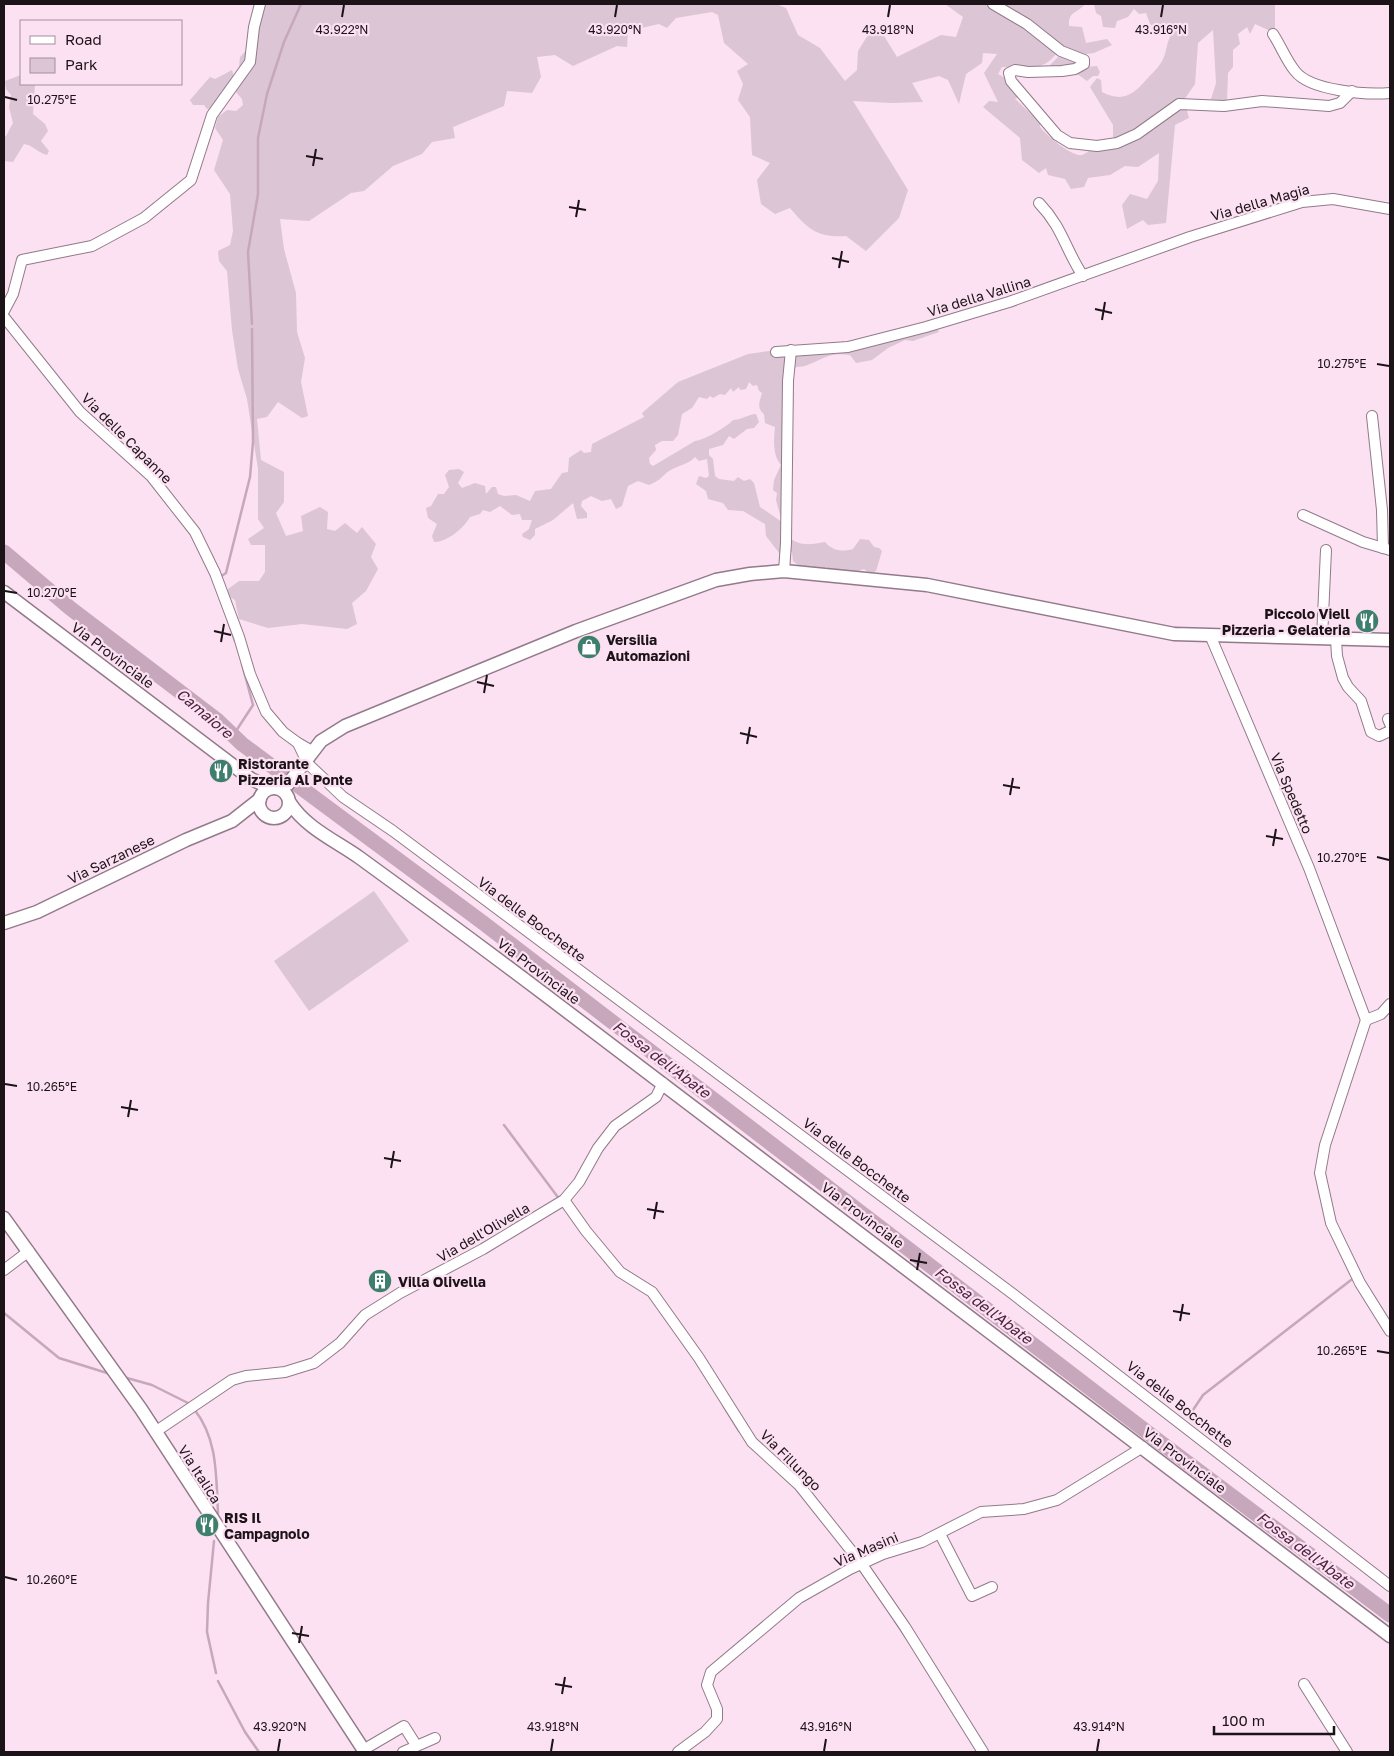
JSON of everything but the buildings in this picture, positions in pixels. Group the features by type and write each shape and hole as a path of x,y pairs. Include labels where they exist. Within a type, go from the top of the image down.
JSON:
{"main road":[{"path":"273,818 288,811 283,792 321,741 336,730 576,631 716,580 750,574 784,571 927,584 1067,612 1134,628 1174,634 1390,640"},
{"name":"Via Provinciale","path":"4,592 251,779 256,784 262,812 273,818 296,820 311,825"},
{"name":"Via Provinciale","path":"251,779 283,792 298,814 311,825 469,937 1390,1636"},
{"name":"Via Sarzanese","path":"4,923 37,912 178,844 232,821 260,798 283,792"},
{"name":"Via Sarzanese","path":"232,821 273,818"},
{"name":"Via Italica","path":"4,1218 155,1432 364,1751"}],"street":[{"path":"4,312 13,294 22,260 92,246 144,218 191,180 212,114 250,62 254,26 260,4"},
{"path":"993,4 1027,24 1061,51 1084,60 1084,64 1069,70 1042,72 1015,70 1009,73 1011,81 1050,129 1070,143 1096,146 1117,143 1137,134 1179,104 1224,106 1262,101 1329,106 1340,103 1352,91"},
{"path":"1273,34 1296,72 1311,82 1352,91 1390,93"},
{"name":"Via della Magia","path":"1170,245 1257,216 1318,199 1333,199 1390,209"},
{"path":"1038,203 1053,218 1062,232 1067,248 1083,276"},
{"name":"Via della Vallina","path":"776,352 848,347 874,340 1009,302 1170,245"},
{"name":"Via delle Capanne","path":"4,317 80,412 150,476 195,532 215,573 239,636 250,674 266,712 283,732 298,743 307,758"},
{"path":"784,571 788,381 791,350"},
{"path":"1304,515 1363,542 1387,549 1372,416"},
{"path":"1322,638 1326,550"},
{"name":"Via Spedetto","path":"1210,635 1309,868 1366,1020"},
{"path":"1336,639 1337,656 1343,678 1361,701 1372,732 1379,736 1390,731"},
{"name":"Via delle Bocchette","path":"307,758 354,806 392,832 1013,1294 1390,1586"},
{"path":"1389,1328 1360,1283 1331,1224 1320,1172 1325,1145 1366,1020 1381,1014 1390,1004"},
{"name":"Via dell'Olivella","path":"155,1432 232,1380 246,1376 286,1372 314,1363 340,1343 365,1315 400,1293 483,1250 564,1200 579,1182 598,1148 615,1126 656,1097 663,1084"},
{"name":"Via Fillungo","path":"564,1200 586,1231 620,1272 652,1292 698,1358 752,1442 799,1485 861,1563 905,1627 983,1752"},
{"path":"4,1270 29,1251"},
{"name":"Via Masini","path":"678,1752 705,1732 717,1719 717,1709 707,1684 711,1672 799,1598 861,1563 940,1534 981,1512 1024,1508 1057,1500 1143,1447"},
{"path":"940,1534 972,1596 992,1587"},
{"path":"1304,1684 1347,1752"},
{"path":"364,1751 404,1726 416,1746"},
{"path":"403,1752 434,1738"}],"green space":[{"path":"264,4 776,4 786,8 798,35 820,48 845,81 857,70 858,51 871,30 881,31 897,57 941,35 956,37 963,17 945,4 1085,4 1072,15 1069,26 1082,27 1086,43 1107,39 1112,45 1094,53 1079,55 1075,59 1086,67 1097,66 1100,72 1098,76 1093,76 1087,81 1073,71 1050,69 1050,65 1059,56 1056,54 1038,67 1002,67 998,74 1007,79 1019,97 1015,99 1040,122 1040,127 1060,145 1078,155 1098,149 1113,148 1113,125 1090,87 1097,78 1101,80 1102,92 1115,97 1126,96 1136,90 1160,65 1172,33 1166,28 1158,31 1150,24 1146,13 1139,14 1134,9 1128,17 1117,21 1115,28 1103,27 1101,16 1096,13 1094,4 1275,4 1275,33 1255,24 1250,34 1247,27 1238,34 1240,44 1233,50 1233,67 1228,73 1227,101 1211,99 1216,83 1213,30 1198,43 1195,84 1184,100 1189,118 1175,125 1166,223 1148,225 1143,220 1127,229 1122,205 1130,194 1147,199 1158,181 1159,153 1138,167 1125,166 1110,175 1088,178 1084,187 1071,189 1065,179 1048,175 1046,168 1039,173 1022,160 1020,138 983,107 989,101 998,102 984,73 997,54 983,53 982,63 966,74 959,104 948,80 939,76 912,83 923,102 853,101 908,190 899,218 866,251 846,236 820,234 814,231 802,222 790,208 775,214 761,204 757,180 770,163 752,155 750,117 738,100 743,84 737,71 748,64 724,43 718,15 712,12 676,18 667,28 659,24 628,31 627,47 617,46 573,66 555,55 537,57 541,77 532,93 507,91 504,106 453,127 455,138 432,142 422,154 393,166 364,191 351,193 309,221 280,219 284,249 296,293 297,332 305,358 301,382 308,416 302,418 278,402 267,417 257,419 261,460 284,472 284,502 276,513 286,536 303,531 301,516 320,507 328,512 327,529 335,531 345,523 357,533 362,527 376,544 371,557 378,569 366,591 352,603 357,624 347,629 302,624 268,628 239,619 235,600 228,596 228,589 239,581 259,581 265,572 265,545 251,545 248,539 264,528 258,519 258,469 247,399 238,369 232,330 227,271 219,261 218,251 230,245 233,231 230,194 214,170 223,140 215,128 218,117 227,110 236,111 243,105 242,99 236,92 246,74 239,67 240,57 257,39"},
{"path":"232,70 236,83 213,108 207,109 204,105 193,105 190,100 210,77 215,79"},
{"path":"20,75 20,85 35,85 33,114 45,124 48,131 41,141 49,151 47,155 24,144 13,162 4,161 4,137 13,123 9,107 11,95 6,89 5,81"},
{"path":"937,328 939,332 913,341 905,340 888,348 872,360 856,363 850,355 836,354 805,366 794,368 790,538 802,544 825,542 834,549 842,550 853,549 860,539 869,540 874,547 882,551 876,571 871,574 864,569 853,573 843,570 836,573 826,567 822,570 811,570 809,566 799,566 793,561 792,552 780,554 766,536 765,524 743,511 728,510 723,503 708,499 706,491 696,484 699,476 706,478 709,476 707,459 699,461 695,457 689,462 669,471 649,485 638,481 628,486 622,506 616,509 611,499 602,501 591,496 582,501 581,506 587,513 587,518 577,519 573,503 553,520 535,529 535,535 530,540 523,537 522,534 529,529 532,520 522,520 520,514 512,515 500,506 490,512 483,510 480,514 470,517 455,534 444,540 434,542 432,536 437,524 428,518 426,508 431,506 438,494 444,494 449,487 445,475 449,470 459,469 464,472 458,483 462,488 475,483 485,486 486,494 492,487 496,487 498,494 504,496 516,495 530,501 535,491 551,489 562,473 568,472 569,458 581,450 584,453 591,452 592,444 644,417 642,413 678,382 748,354 784,349 849,345","holes":["749,382 753,386 757,385 762,393 759,407 764,414 765,423 775,427 775,451 781,465 774,480 773,490 777,493 776,500 782,522 760,507 754,483 750,479 744,481 738,477 734,481 719,479 715,476 713,459 709,455 709,449 723,445 729,436 734,439 747,429 754,428 759,422 756,414 733,420 704,439 695,441 653,466 650,464 649,458 656,450 655,445 662,441 673,441 678,435 682,414 692,408 699,397 707,399 710,396 713,398 720,394 725,395 731,388 733,392 739,387 740,390 746,389"]},
{"path":"374,891 409,941 309,1011 274,961"}],"waterway":[{"path":"252,324 248,252 258,194 258,138 267,94 284,42 301,4"},
{"path":"220,577 226,573 250,477 253,442 252,329"},
{"name":"Fossa dell'Abate","path":"4,552 70,608 217,720 242,744 482,922 1160,1442 1390,1615"},
{"path":"228,621 235,641"},
{"name":"Camaiore","path":"234,734 253,705 242,664"},
{"path":"504,1125 560,1200"},
{"path":"1189,1416 1203,1395 1351,1280"},
{"path":"4,1313 59,1358 107,1373"},
{"path":"127,1378 152,1385 188,1403"},
{"path":"723,1405 739,1431"},
{"path":"194,1409 202,1421 212,1445 216,1472 218,1513"},
{"path":"214,1541 207,1632 216,1673"},
{"path":"895,1621 907,1639"},
{"path":"218,1681 245,1732 259,1752"}],"place":[{"name":"Piccolo Viell Pizzeria - Gelateria","path":"1367,621"},
{"name":"Versilia Automazioni","path":"589,647"},
{"name":"Ristorante Pizzeria Al Ponte","path":"221,771"},
{"name":"Villa Olivella","path":"380,1281"},
{"name":"RIS Il Campagnolo","path":"207,1525"}]}
